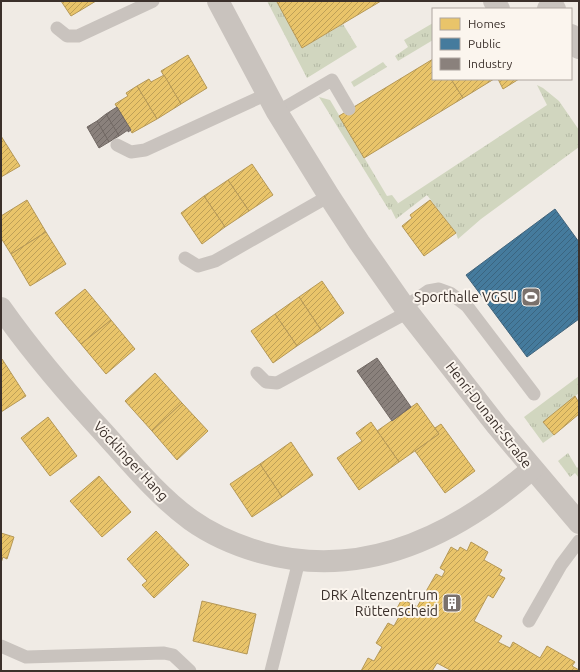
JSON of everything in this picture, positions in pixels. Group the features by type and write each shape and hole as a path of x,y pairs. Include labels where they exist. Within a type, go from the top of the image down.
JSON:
{"street":[{"name":"Henri-Dunant-Straße","path":"218,1 272,103 329,196 406,309 532,469 577,516"},
{"path":"572,37 579,48"},
{"name":"Vöcklinger Hang","path":"1,308 17,332 48,370 133,465 178,510 207,530 243,547 299,561 323,562 375,556 401,549 449,527 506,491 532,469"}],"lane":[{"path":"57,28 68,36 78,36 153,1"},
{"path":"117,145 131,152 145,150 332,80 349,109"},
{"path":"185,258 198,266 215,261 329,196"},
{"path":"257,373 266,382 277,383 406,309 428,291 439,288 450,293 467,306 534,394"},
{"path":"529,621 561,565 579,541"},
{"path":"271,671 299,561"},
{"path":"1,646 26,657 164,653 173,655 190,671"}],"green space":[{"path":"267,1 277,1 302,48 343,24 357,47 307,78"},
{"path":"432,24 432,41 398,61 395,56 408,47 404,40"},
{"path":"383,62 387,67 354,87 351,82"},
{"path":"537,85 559,101 579,130 579,147 481,219 458,239 456,233 427,195 396,219 319,97 330,100 387,196 392,195 398,203 397,204 547,105"},
{"path":"579,376 579,393 543,422 554,435 543,443 524,417"},
{"path":"568,453 577,468 579,466 579,478 575,473 570,477 558,461"}],"building: Homes":[{"path":"61,1 96,1 71,16"},
{"path":"381,1 302,48 277,2"},
{"path":"188,55 207,88 181,104 161,71"},
{"path":"432,60 432,80 452,80 463,98 364,158 339,116"},
{"path":"164,75 181,104 157,119 137,86 149,79 151,82"},
{"path":"452,80 492,80 463,98"},
{"path":"498,80 517,80 503,89"},
{"path":"137,86 157,119 132,133 115,104 128,96 126,93"},
{"path":"1,136 20,166 1,177"},
{"path":"252,164 273,195 249,211 228,180"},
{"path":"228,180 249,211 225,227 204,196"},
{"path":"204,196 225,227 202,244 181,213"},
{"path":"27,200 46,232 11,254 1,238 1,216"},
{"path":"430,200 456,233 424,256 402,226 412,218 410,215"},
{"path":"46,232 66,264 30,286 11,254"},
{"path":"322,281 344,313 321,330 299,297"},
{"path":"85,289 111,320 81,344 55,313"},
{"path":"299,297 321,330 297,346 275,314"},
{"path":"275,314 297,346 273,363 251,331"},
{"path":"111,320 135,349 106,374 81,344"},
{"path":"2,359 26,396 1,412 1,360"},
{"path":"155,373 182,403 152,431 125,401"},
{"path":"575,396 579,403 579,414 554,435 543,422"},
{"path":"182,403 208,431 177,460 152,431"},
{"path":"417,403 439,434 399,462 377,431"},
{"path":"48,417 77,456 50,476 21,438"},
{"path":"371,422 399,462 359,490 337,458 362,441 356,433"},
{"path":"441,424 475,471 445,493 415,451 439,434 435,428"},
{"path":"291,442 313,475 282,497 260,464"},
{"path":"260,464 282,497 252,517 230,484"},
{"path":"99,476 131,512 102,537 70,501"},
{"path":"156,531 189,565 154,598 142,585 147,581 127,559"},
{"path":"1,533 14,537 7,559 3,557 1,563"},
{"name":"DRK Altenzentrum Rüttenscheid","path":"471,542 488,552 484,560 502,570 499,575 505,578 493,598 488,595 474,621 502,636 498,642 510,648 513,642 540,658 547,646 575,662 572,666 579,671 452,671 437,663 432,671 361,671 368,658 374,661 382,647 376,643 388,623 394,626 401,613 396,610 402,599 417,607 436,574 442,577 445,571 440,568 451,547 458,551 460,547 467,551"},
{"path":"202,601 256,614 247,654 193,641"}],"building: Public":[{"name":"Sporthalle VGSU","path":"555,209 579,242 579,319 527,357 466,275"}],"building: Industry":[{"path":"117,107 131,130 128,132 128,130 119,136 106,114"},
{"path":"106,114 119,136 109,142 97,121"},
{"path":"97,121 109,142 99,148 87,127"},
{"path":"377,358 411,407 392,421 357,371"}],"place":[{"name":"Sporthalle VGSU","path":"531,297"},
{"name":"DRK Altenzentrum Rüttenscheid","path":"452,603"}]}
